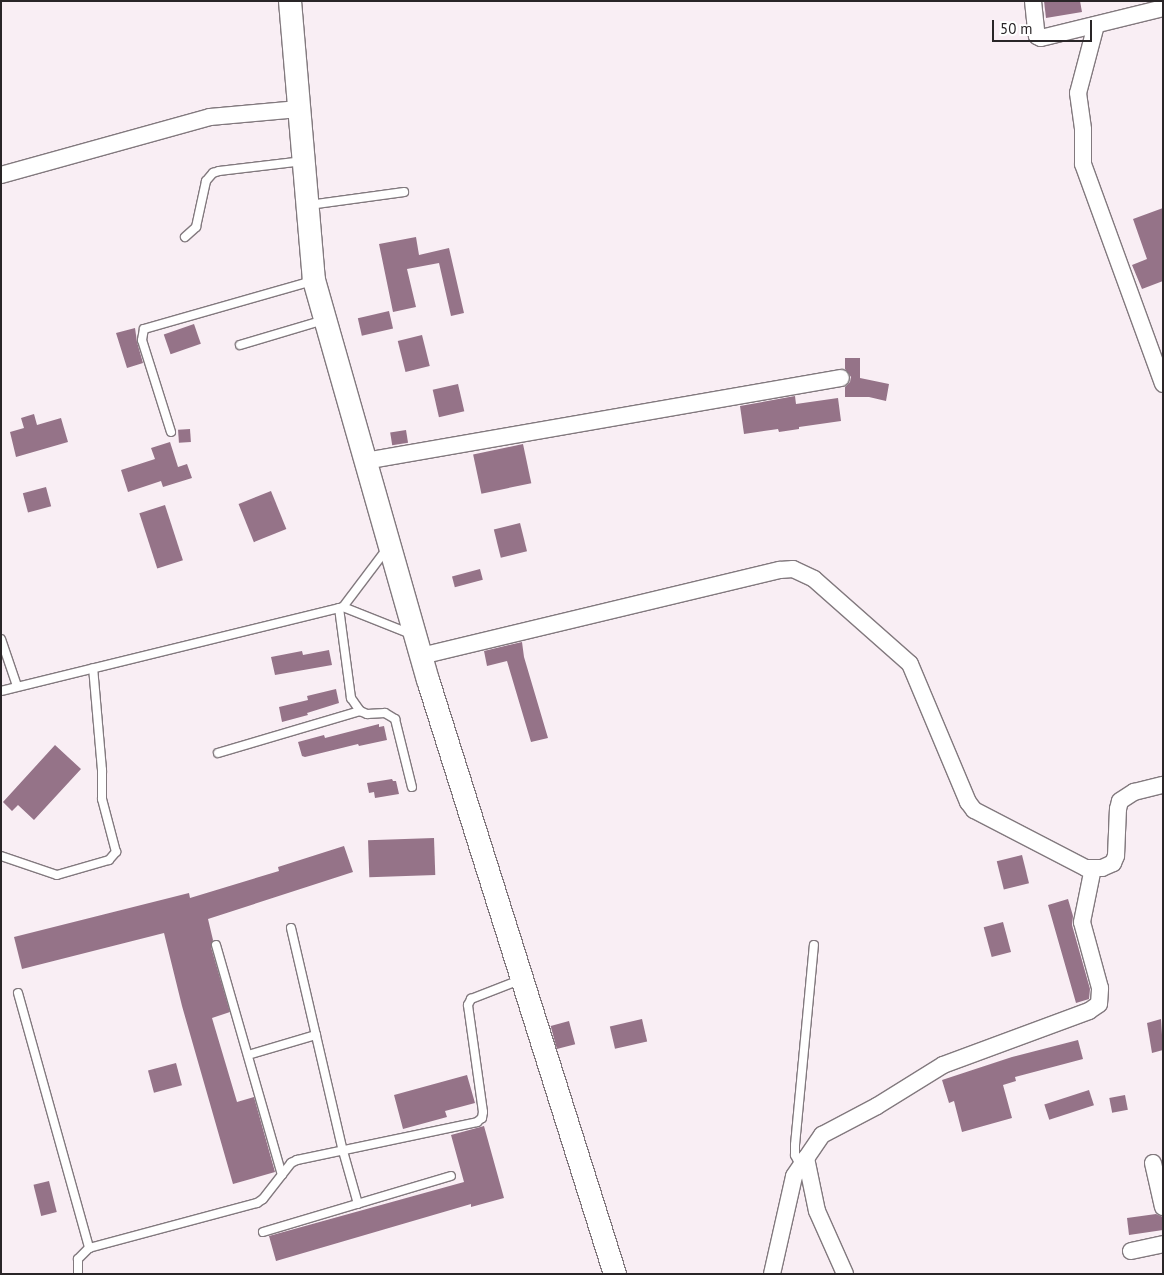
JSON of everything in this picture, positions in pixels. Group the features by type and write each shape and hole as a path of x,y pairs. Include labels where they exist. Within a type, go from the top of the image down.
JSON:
{"main road":[{"path":"290,1 314,280 418,646 615,1274"}],"street":[{"path":"1033,1 1037,36 1041,38 1163,8"},
{"path":"1096,25 1078,93 1083,130 1083,164 1163,384"},
{"path":"1,176 210,117 299,110"},
{"path":"366,461 841,378"},
{"path":"418,646 780,570 793,570 805,573 910,664 968,802 974,810 1086,868 1102,868 1112,863 1116,856 1120,801 1134,792 1163,785"},
{"path":"772,1274 793,1180 803,1162 825,1132 877,1106 943,1065 1089,1011 1099,1004 1100,988 1082,922 1093,868"},
{"path":"803,1162 817,1211 845,1274"},
{"path":"1153,1163 1163,1207"},
{"path":"1131,1251 1163,1244"}],"lane":[{"path":"186,236 196,227 206,181 214,173 304,161"},
{"path":"308,205 404,192"},
{"path":"170,432 142,340 144,329 314,280"},
{"path":"240,345 325,320"},
{"path":"1,691 341,607 390,546"},
{"path":"341,607 418,646"},
{"path":"341,607 351,698 360,711 366,714 385,713 395,719 412,787"},
{"path":"1,639 17,686"},
{"path":"1,856 57,875 109,860 116,852 102,791 102,770 93,668"},
{"path":"218,753 360,711"},
{"path":"291,928 343,1150 358,1204"},
{"path":"803,1162 795,1155 794,1145 814,944"},
{"path":"216,945 282,1175"},
{"path":"78,1274 78,1259 89,1248 251,1206 263,1199 291,1163 297,1160 477,1122 482,1118 483,1112 468,1005 471,1000 522,979"},
{"path":"18,993 89,1248"},
{"path":"248,1055 316,1035"},
{"path":"263,1232 451,1176"}],"building":[{"path":"1044,1 1080,1 1082,12 1046,18"},
{"path":"1163,208 1163,281 1142,289 1132,265 1147,259 1133,219"},
{"path":"416,237 419,255 449,248 464,313 451,316 439,263 407,269 416,307 393,312 379,244"},
{"path":"389,311 393,329 362,336 358,318"},
{"path":"194,324 201,344 171,354 164,334"},
{"path":"135,328 143,363 127,368 116,333"},
{"path":"422,335 430,366 405,372 398,341"},
{"path":"845,358 860,358 860,378 889,384 886,401 869,397 845,397 845,387 850,382 851,377 845,369"},
{"path":"458,384 464,411 439,417 433,390"},
{"path":"795,396 796,404 838,398 841,421 779,432 778,429 744,434 740,406"},
{"path":"34,414 37,425 61,418 68,442 16,457 10,432 24,428 21,418"},
{"path":"190,429 191,442 179,443 178,430"},
{"path":"406,430 408,443 392,445 390,433"},
{"path":"170,442 178,467 187,464 192,478 163,487 161,481 128,492 121,470 155,459 151,448"},
{"path":"523,444 531,483 481,494 473,455"},
{"path":"46,487 51,506 28,513 23,493"},
{"path":"271,491 286,529 254,542 239,504"},
{"path":"165,505 183,560 157,569 139,513"},
{"path":"520,523 527,551 501,558 494,530"},
{"path":"480,569 483,580 455,587 452,577"},
{"path":"522,642 524,657 548,738 531,742 507,661 487,666 484,651"},
{"path":"329,650 332,665 275,675 271,657 302,651 303,655"},
{"path":"336,689 339,703 307,713 308,715 282,722 279,707 308,700 307,696"},
{"path":"379,724 379,727 384,726 387,740 359,746 358,744 305,757 302,756 298,742 324,735 325,738"},
{"path":"55,745 81,769 34,820 18,805 12,811 3,802"},
{"path":"392,779 396,781 399,794 375,798 374,792 369,793 367,783"},
{"path":"434,838 435,875 369,877 368,840"},
{"path":"344,846 353,872 208,919 213,940 211,947 230,1012 212,1018 237,1102 254,1097 275,1172 233,1184 182,1006 164,933 22,969 14,937 189,893 190,898 279,871 278,867"},
{"path":"1022,855 1029,883 1004,889 997,861"},
{"path":"1068,899 1073,916 1072,925 1090,989 1089,999 1076,1003 1048,905"},
{"path":"1003,922 1011,952 992,957 984,927"},
{"path":"642,1019 647,1041 615,1049 610,1026"},
{"path":"1161,1019 1163,1050 1152,1053 1147,1023"},
{"path":"569,1021 575,1044 557,1049 551,1026"},
{"path":"1078,1040 1083,1059 1015,1077 1016,1081 1003,1085 1012,1118 962,1132 954,1101 949,1103 942,1080 1012,1057"},
{"path":"176,1063 182,1085 154,1093 148,1071"},
{"path":"467,1075 475,1103 445,1111 447,1117 403,1129 394,1095"},
{"path":"1089,1090 1094,1105 1049,1120 1044,1105"},
{"path":"1125,1095 1128,1110 1112,1113 1109,1098"},
{"path":"484,1126 504,1198 471,1207 471,1204 276,1261 269,1236 464,1182 451,1135"},
{"path":"49,1181 57,1212 41,1216 33,1185"},
{"path":"1156,1214 1163,1217 1163,1230 1129,1235 1127,1218"}]}
